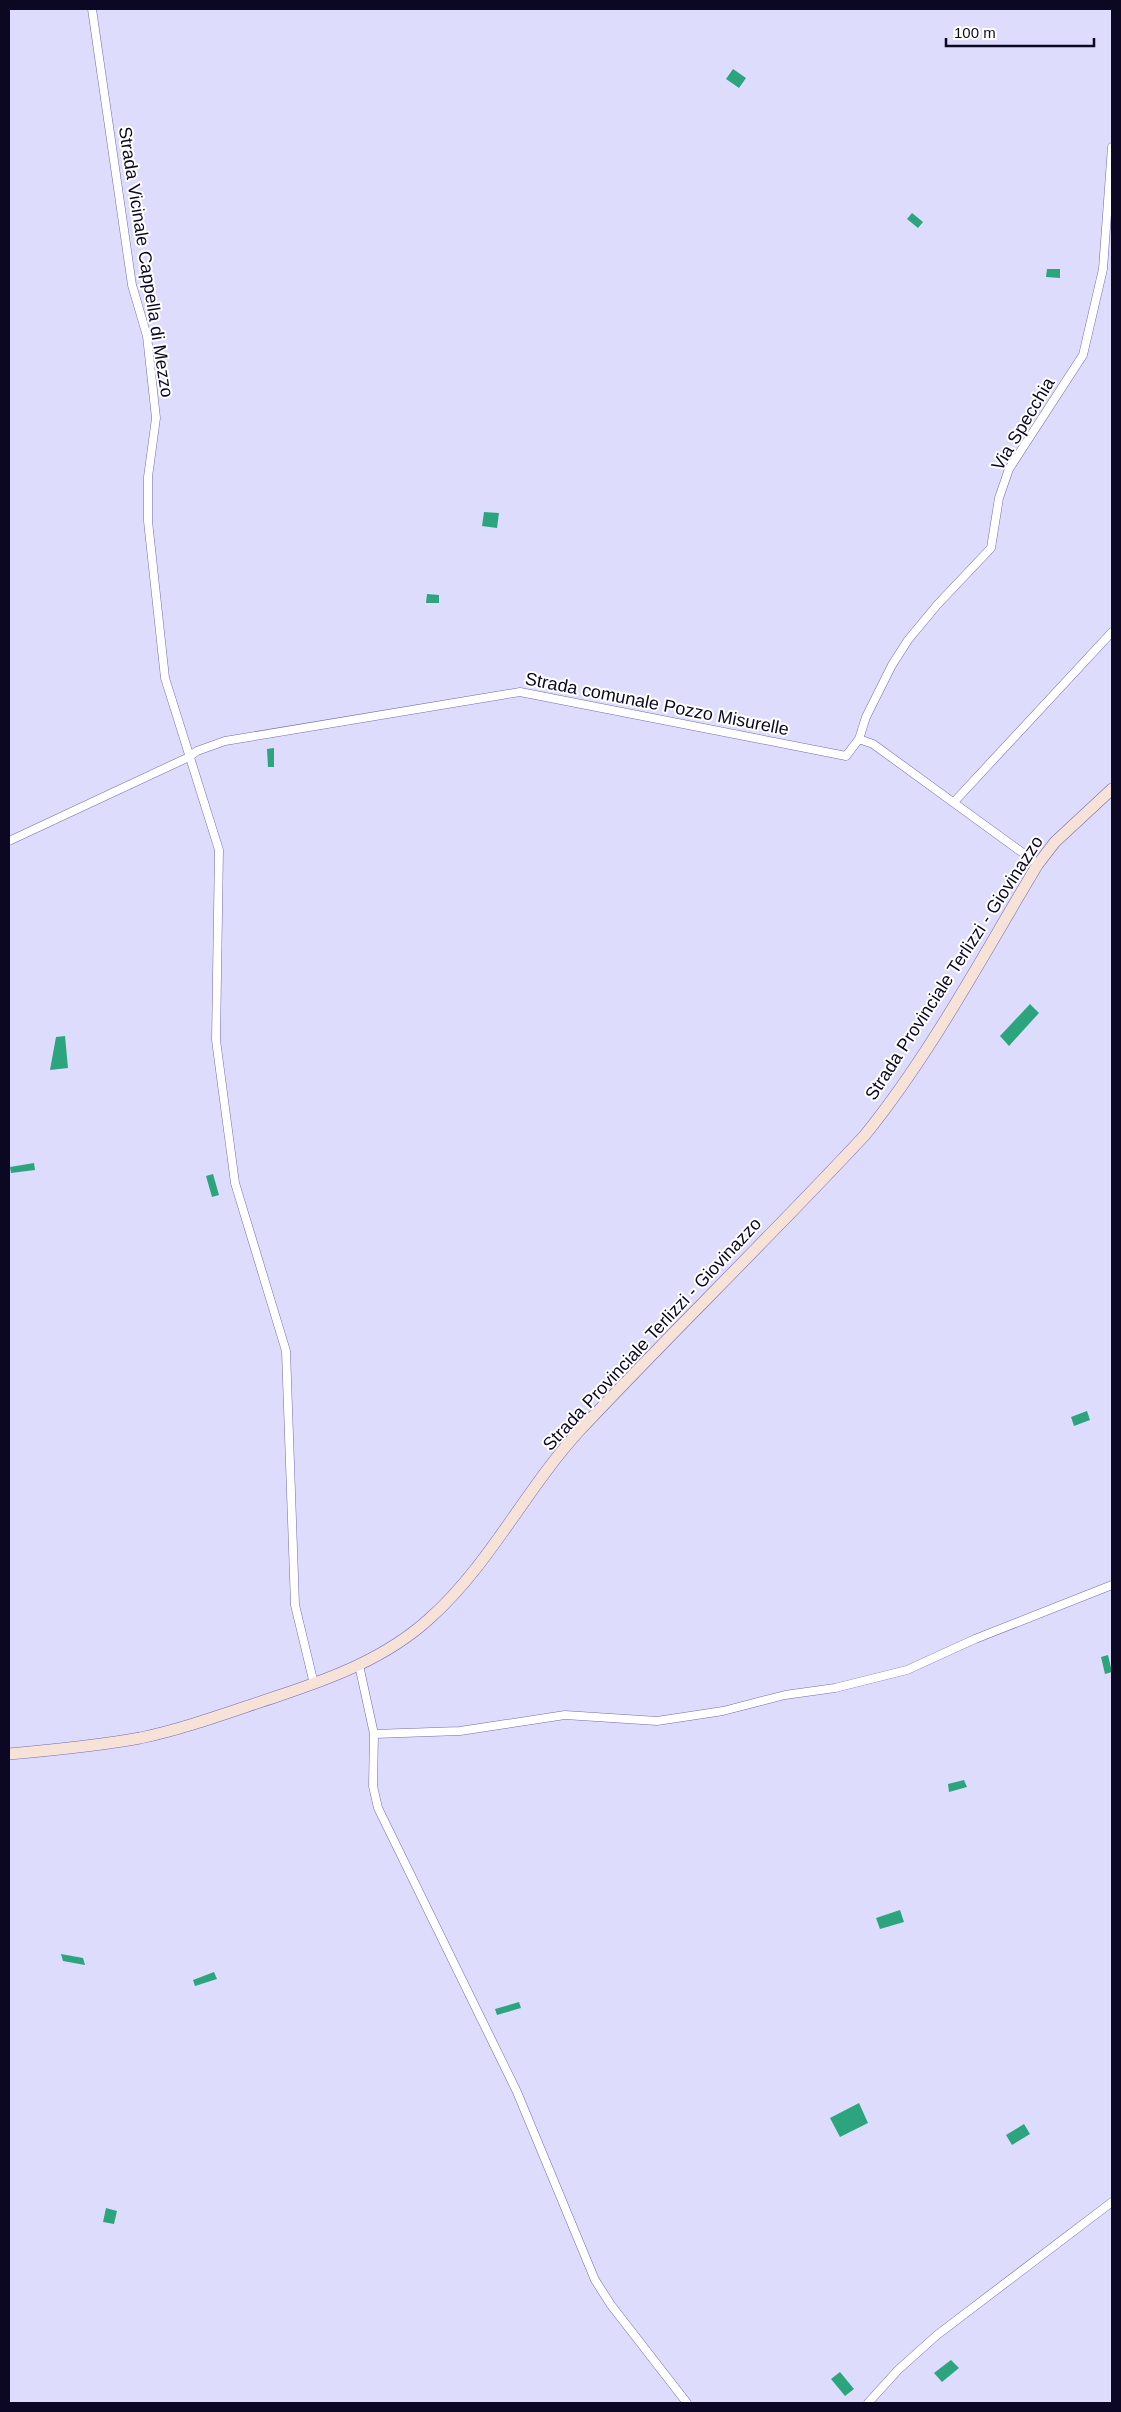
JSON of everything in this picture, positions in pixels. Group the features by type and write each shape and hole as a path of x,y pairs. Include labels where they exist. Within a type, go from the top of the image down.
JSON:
{"main road":[{"name":"Strada Provinciale Terlizzi - Giovinazzo","path":"9,1754 142,1738 194,1724 314,1684 359,1666 399,1643 430,1619 465,1581 579,1432 865,1135 890,1104 947,1016 1038,864 1055,842 1112,788"}],"street":[{"name":"Strada Vicinale Cappella di Mezzo","path":"92,9 132,285 146,336 156,418 148,477 148,521 165,678 220,850 216,1040 235,1183 286,1351 295,1605 314,1684"},
{"name":"Via Specchia","path":"859,738 866,717 892,665 908,640 991,548 999,498 1009,469 1083,355 1103,269 1112,147"},
{"path":"954,802 1112,632"},
{"name":"Strada comunale Pozzo Misurelle","path":"9,841 189,757 197,751 225,741 520,692 846,756 859,738"},
{"path":"859,738 873,744 1038,864"},
{"path":"374,1734 460,1731 565,1714 657,1721 723,1711 786,1695 836,1688 907,1670 975,1639 1112,1584"},
{"path":"359,1666 374,1734 373,1786 378,1808 517,2092 595,2280 611,2305 687,2403"},
{"path":"868,2403 898,2370 937,2336 1112,2202"}],"shaded area":[{"path":"733,69 746,78 739,88 726,79"},
{"path":"912,213 923,222 918,228 907,219"},
{"path":"1047,269 1060,269 1060,278 1046,277"},
{"path":"484,512 499,513 497,528 482,526"},
{"path":"427,594 439,595 439,603 426,603"},
{"path":"274,748 274,767 268,767 267,749"},
{"path":"1030,1004 1039,1013 1009,1046 1000,1036"},
{"path":"65,1036 68,1068 50,1070 56,1037"},
{"path":"34,1163 35,1170 11,1173 10,1167"},
{"path":"213,1174 219,1195 212,1197 206,1176"},
{"path":"1087,1411 1090,1420 1074,1426 1071,1417"},
{"path":"1108,1655 1112,1672 1105,1674 1101,1657"},
{"path":"964,1780 967,1787 949,1792 948,1784"},
{"path":"900,1910 904,1922 880,1929 876,1918"},
{"path":"61,1954 83,1958 85,1965 63,1961"},
{"path":"214,1972 217,1979 195,1986 193,1980"},
{"path":"519,2002 521,2008 497,2015 495,2009"},
{"path":"859,2103 868,2123 840,2137 830,2118"},
{"path":"1024,2124 1030,2134 1012,2145 1006,2135"},
{"path":"106,2208 117,2211 114,2224 103,2222"},
{"path":"951,2360 959,2368 942,2382 934,2373"},
{"path":"840,2372 854,2389 845,2396 831,2379"}]}
